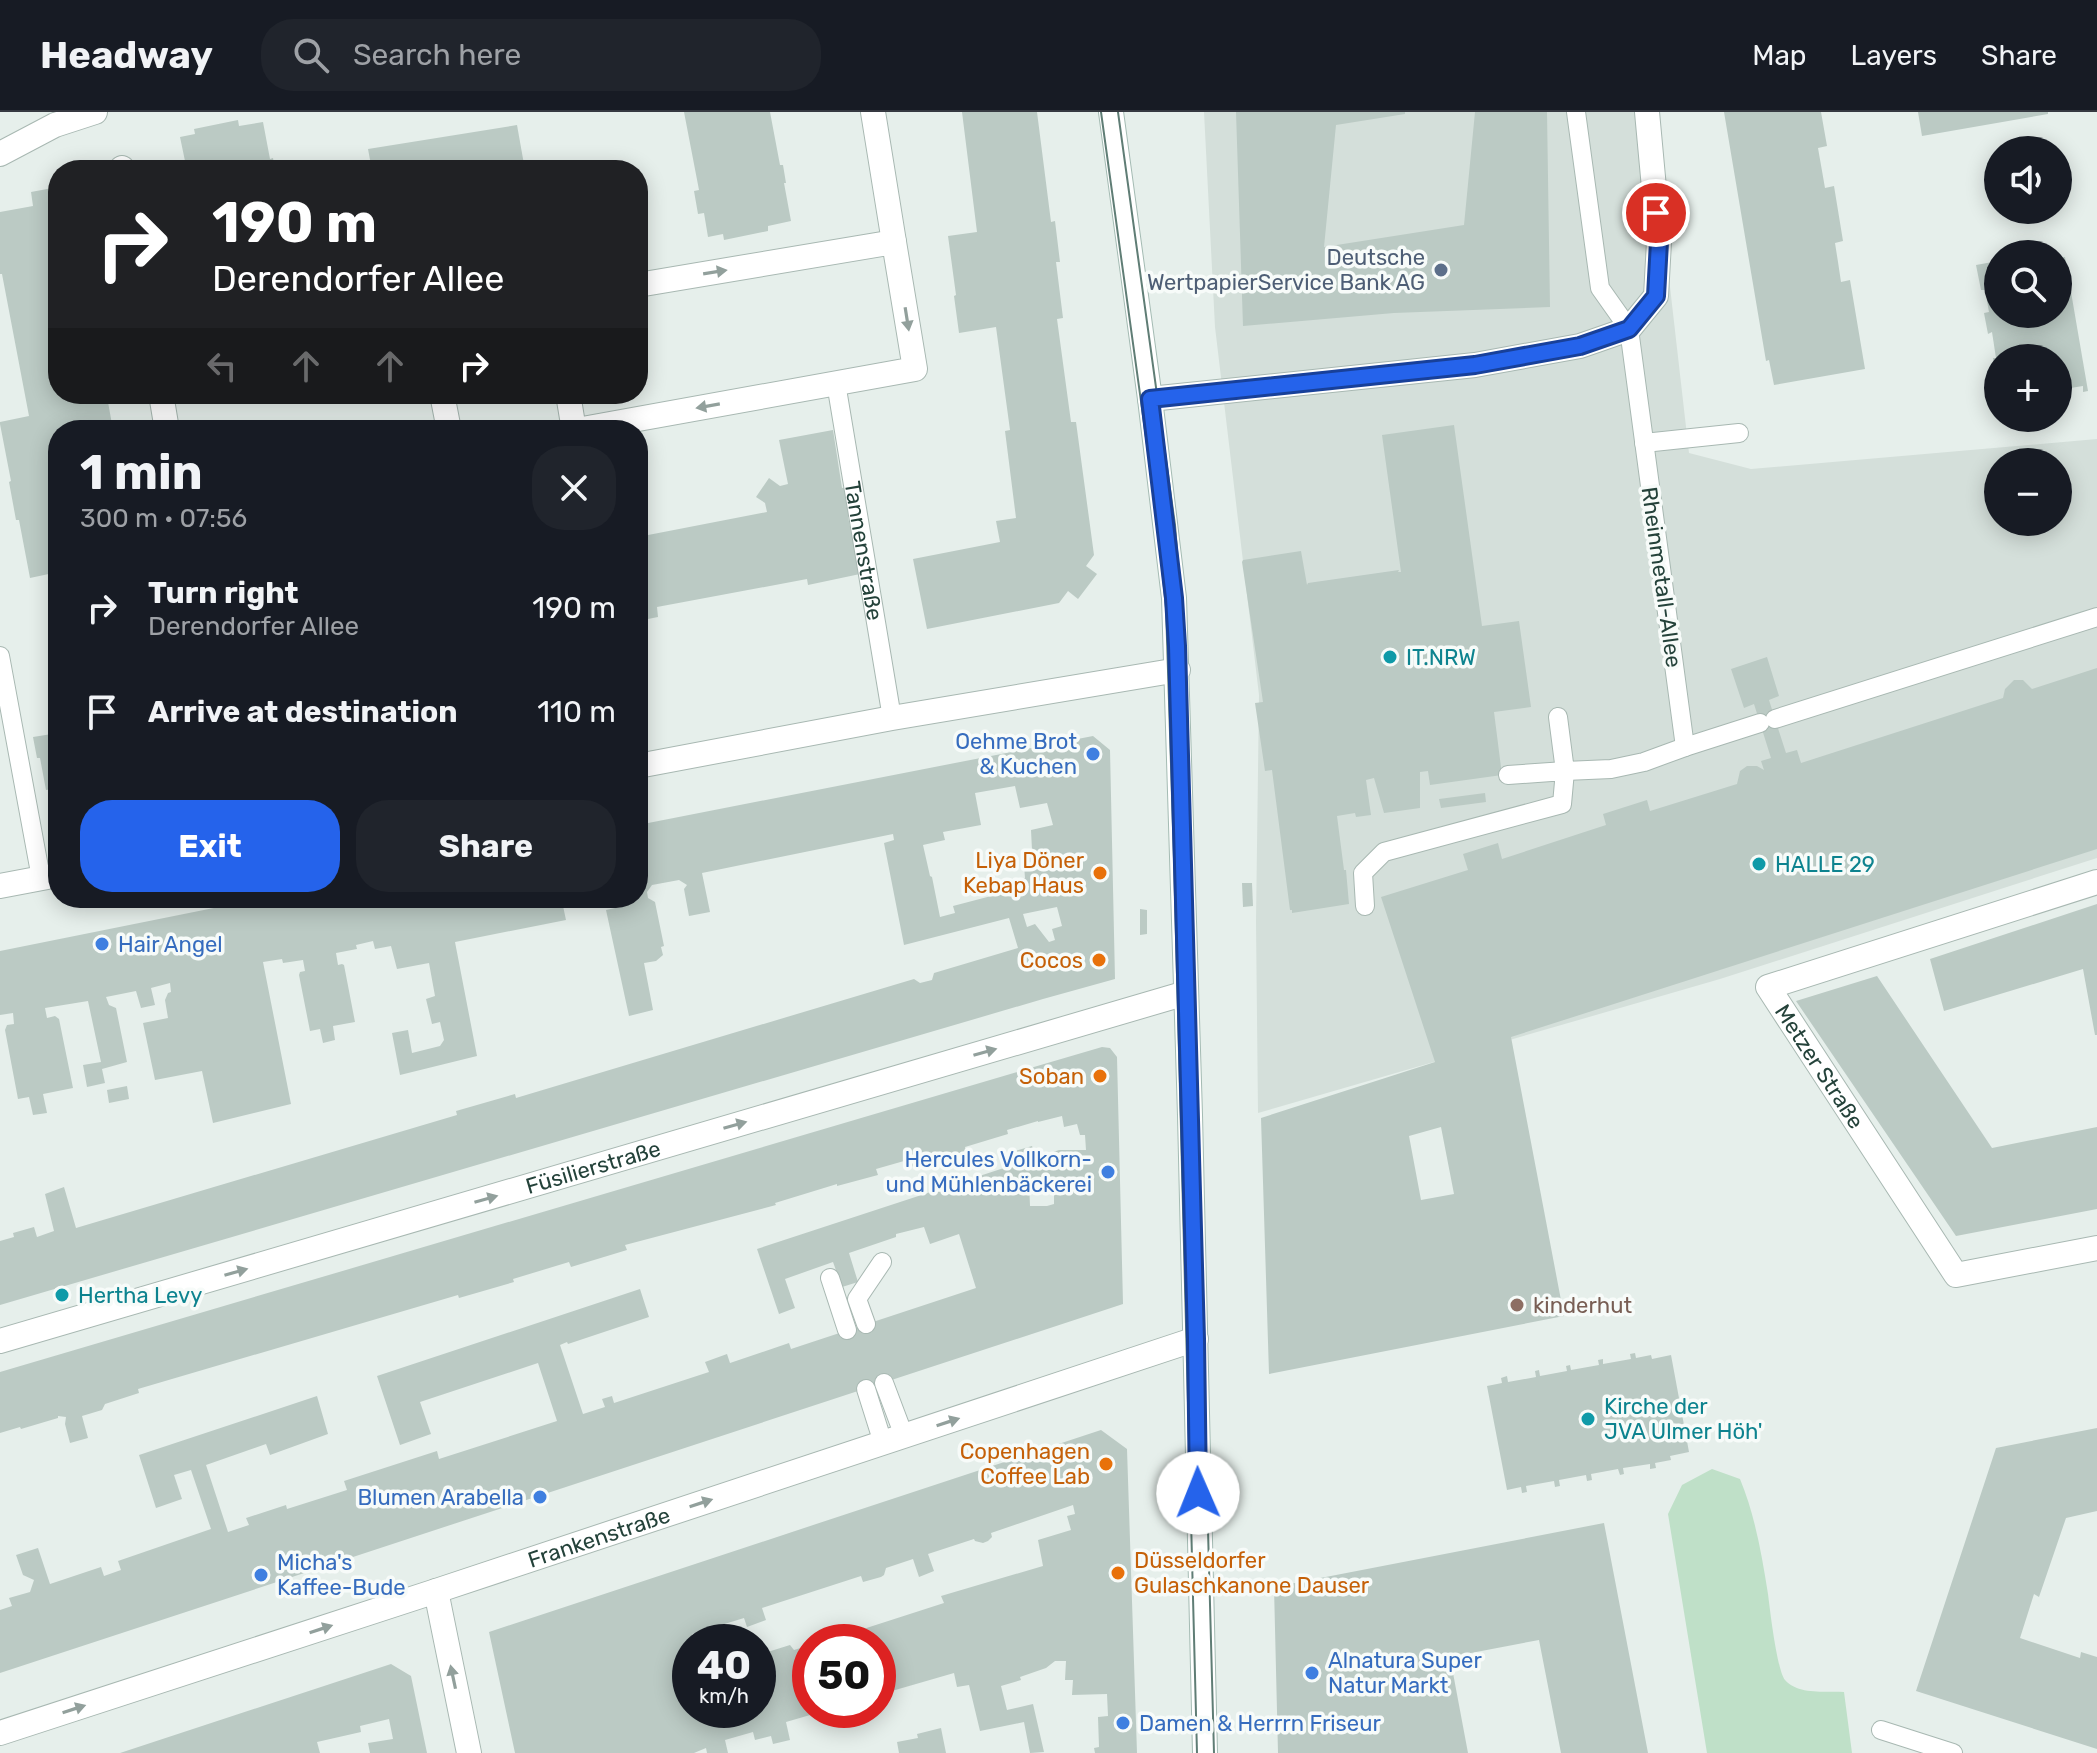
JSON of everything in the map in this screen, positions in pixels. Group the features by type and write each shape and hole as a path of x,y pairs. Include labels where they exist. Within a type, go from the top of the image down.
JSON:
{"street":[{"path":"0,154 54,119 95,112"},
{"path":"631,420 915,369 873,112"},
{"path":"1111,112 1174,598 1205,1753"},
{"path":"1150,399 1475,365 1580,346 1629,329 1656,296 1659,242 1647,112"},
{"path":"648,283 894,242"},
{"path":"648,764 892,718 1178,670"},
{"path":"0,886 48,876"},
{"name":"Metzer Straße","path":"2097,882 1768,987 1956,1275 2097,1248"},
{"name":"Füsilierstraße","path":"0,1341 1186,993"},
{"name":"Frankenstraße","path":"0,1733 1196,1339"},
{"path":"436,1591 469,1753"}],"lane":[{"path":"1576,112 1600,288 1629,329"},
{"name":"Rheinmetall-Allee","path":"1629,329 1685,747"},
{"name":"Tannenstraße","path":"836,383 892,718"},
{"path":"1644,443 1739,433"},
{"path":"1508,775 1611,769 1644,762 2097,617"},
{"path":"0,656 48,867"},
{"path":"1365,906 1363,873 1384,852 1562,804 1565,771 1558,717"},
{"path":"866,1324 857,1299 882,1262"},
{"path":"830,1278 847,1330"},
{"path":"875,1386 893,1440"},
{"path":"1881,1730 1953,1753"}],"shaded area":[{"path":"1204,112 1650,112 1689,453 1751,469 1984,449 1984,536 2072,536 2072,448 1993,448 2097,439 2097,858 1720,979 1258,1113 1256,922 1259,695 1215,327"}],"green space":[{"path":"1712,1469 1740,1479 1745,1493 1760,1550 1782,1674 1797,1688 1844,1692 1852,1753 1707,1753 1668,1514 1682,1485"}],"building":[{"path":"684,112 770,112 780,165 783,165 791,221 768,226 768,231 724,240 723,234 708,237 704,213 698,214 694,191 699,190"},
{"path":"962,112 1037,112 1051,222 1055,221 1060,262 1056,262 1063,318 1057,319 1071,422 1076,422 1094,555 1086,566 1097,574 1078,599 1068,591 1059,603 927,629 913,559 1000,542 996,521 1016,518 1005,431 1010,430 996,327 959,333 954,296 948,236 977,232"},
{"path":"1236,112 1405,112 1336,125 1324,247 1464,225 1475,112 1547,112 1550,307 1394,313 1243,326"},
{"path":"1724,112 1821,112 1827,146 1818,148 1825,188 1834,186 1843,241 1835,243 1841,282 1850,280 1865,369 1774,385 1769,360 1766,361"},
{"path":"1918,112 2048,112 2048,114 1922,136"},
{"path":"238,120 239,126 263,122 270,159 273,160 185,160 180,137 195,134 194,129"},
{"path":"517,125 523,160 370,160 368,149"},
{"path":"48,189 48,404 108,404 111,420 48,420 48,574 30,578 19,520 16,520 0,424 29,416 0,274 0,212 33,206 31,192"},
{"path":"1984,264 1984,290 1981,290 1976,265"},
{"path":"2072,298 2088,391 2083,392 2083,386 2072,388 2072,344 1994,344 1992,332 1988,334 1987,328 2072,328"},
{"name":"IT.NRW","path":"1454,425 1482,626 1519,621 1531,707 1494,712 1502,775 1430,785 1428,771 1420,772 1420,808 1384,813 1374,778 1366,780 1371,815 1356,817 1355,813 1337,816 1349,904 1292,913 1272,770 1265,771 1255,703 1263,702 1242,562 1301,551 1307,585 1401,572 1382,435"},
{"path":"833,430 842,488 846,487 852,516 848,517 860,574 808,585 807,579 657,607 658,617 648,619 648,535 767,512 765,503 756,497 769,478 780,486 788,484 779,440"},
{"name":"HALLE 29","path":"1767,657 1779,696 1769,700 1775,719 1786,753 1797,750 1801,763 2003,698 2005,689 2014,680 2023,680 2032,689 2097,668 2097,849 1511,1037 1564,1316 1269,1374 1261,1118 1435,1062 1381,897 1468,870 1463,854 1498,843 1502,859 1606,825 1603,814 1647,800 1650,811 1737,784 1740,771 1747,766 1764,770 1761,761 1771,758 1754,704 1744,708 1731,669","holes":["1441,1127 1454,1194 1421,1200 1409,1136"]},
{"path":"48,735 48,790 46,790 33,737"},
{"path":"1093,736 1110,750 1115,979 0,1305 0,1241 14,1237 13,1233 34,1227 37,1237 54,1231 45,1194 64,1187 76,1228 457,1115 456,1111 515,1094 516,1098 914,979 920,983 932,980 934,973 1018,948 1009,918 904,945 884,843 894,840 893,834 702,873 710,912 689,916 684,889 687,885 679,880 652,885 648,891 648,823","holes":["1015,786 1020,808 1047,803 1053,825 1031,830 1032,850 1023,851 1025,878 993,885 995,895 953,906 955,913 940,917 923,845 945,840 943,832 981,825 975,793","1057,907 1062,926 1052,929 1055,940 1049,942 1035,924 1027,927 1023,914"]},
{"path":"1485,793 1486,802 1441,808 1439,799"},
{"path":"1242,883 1252,883 1253,906 1243,907"},
{"path":"648,898 655,902 663,955 656,961 644,963 653,1010 629,1016 606,910 648,908"},
{"path":"2097,904 2097,1035 2083,969 1944,1011 1930,959"},
{"path":"214,908 563,908 566,920 455,942 477,1056 400,1075 392,1033 408,1030 412,1053 440,1046 444,1040 440,1022 432,1024 426,999 435,996 429,963 397,969 391,946 375,949 373,941 356,945 357,949 336,953 338,965 344,965 355,1022 333,1026 335,1040 323,1043 320,1029 310,1031 299,975 305,971 303,960 263,962 291,1104 213,1123 202,1071 155,1080 143,1023 168,1018 165,1000 171,992 170,983 151,988 155,1005 141,1008 136,991 106,997 109,1005 116,1008 127,1062 102,1069 105,1083 87,1087 83,1065 101,1062 88,1001 45,1008 47,1018 55,1016 59,1019 73,1088 43,1094 47,1113 33,1115 29,1097 18,1099 5,1030 7,1025 14,1024 13,1013 0,1015 0,951"},
{"path":"1140,909 1147,910 1147,934 1140,935"},
{"path":"1877,976 1992,1148 2097,1127 2097,1209 1956,1236 1796,1001"},
{"path":"1102,1047 1110,1048 1117,1057 1123,1304 0,1673 0,1610 12,1606 9,1598 30,1592 34,1580 23,1575 16,1555 38,1548 50,1584 101,1567 104,1576 121,1570 118,1561 211,1529 191,1470 174,1475 182,1499 156,1508 139,1455 317,1396 328,1434 270,1455 266,1444 206,1465 228,1532 249,1525 246,1518 347,1490 344,1481 437,1451 439,1459 557,1421 538,1363 420,1402 431,1434 400,1445 377,1376 640,1289 649,1317 560,1345 583,1414 605,1407 602,1399 612,1396 614,1403 709,1372 705,1362 727,1354 730,1363 789,1343 791,1349 976,1288 959,1234 930,1244 924,1227 896,1234 896,1237 849,1253 858,1282 842,1287 833,1262 785,1279 795,1308 779,1314 757,1249 1013,1165 1009,1153 1032,1146 1036,1158 1059,1150 1086,1150 1085,1135 1080,1135 1077,1124 1064,1127 1062,1116 1038,1121 965,1147 966,1151 907,1168 904,1161 876,1169 878,1175 625,1245 627,1250 571,1267 569,1262 513,1279 514,1282 459,1298 458,1295 138,1389 139,1393 105,1404 102,1410 82,1416 88,1438 70,1443 66,1417 58,1416 0,1433 0,1372","holes":["1029,1180 1054,1180 1054,1204 1030,1206"]},
{"path":"127,1086 129,1099 109,1103 107,1090"},
{"name":"Kirche der JVA Ulmer Höh'","path":"1635,1353 1636,1358 1651,1355 1652,1359 1671,1355 1689,1452 1655,1463 1656,1468 1650,1469 1650,1464 1623,1468 1624,1474 1620,1475 1618,1469 1591,1474 1592,1480 1587,1481 1586,1475 1559,1480 1560,1486 1555,1487 1554,1481 1526,1486 1527,1492 1522,1493 1521,1487 1507,1490 1487,1386 1502,1383 1501,1378 1507,1376 1508,1382 1536,1377 1535,1371 1539,1370 1540,1376 1567,1371 1566,1366 1570,1365 1571,1370 1599,1365 1598,1360 1603,1359 1603,1364 1631,1359 1630,1354"},
{"path":"2097,1428 2097,1511 2066,1518 2039,1597 2034,1594 2020,1638 2080,1658 2081,1652 2097,1657 2097,1749 1916,1691 1996,1448"},
{"path":"1101,1430 1127,1449 1137,1753 1095,1753 1094,1748 1099,1747 1098,1717 1108,1716 1107,1694 1072,1695 1073,1680 1065,1680 1066,1661 1055,1661 1046,1668 1020,1677 1021,1680 1001,1686 1007,1710 1033,1704 1044,1752 1030,1753 1024,1722 980,1731 969,1685 957,1687 954,1673 896,1690 896,1624 879,1624 944,1603 941,1596 1043,1566 1038,1540 1071,1530 1067,1516 1075,1514 1073,1505 991,1533 992,1537 983,1543 974,1539 928,1554 934,1571 919,1577 913,1559 886,1568 881,1577 863,1582 861,1576 762,1608 766,1620 755,1624 746,1624 744,1618 724,1624 672,1624 672,1728 776,1728 776,1649 790,1645 792,1720 786,1722 790,1740 773,1744 771,1736 755,1740 753,1732 725,1740 728,1753 707,1753 706,1748 694,1753 515,1753 489,1632"},
{"path":"1604,1523 1648,1753 1561,1753 1539,1640 1450,1657 1468,1753 1278,1753 1274,1587"},
{"path":"391,1664 411,1676 427,1753 370,1753 368,1743 393,1739 389,1719 360,1726 361,1732 317,1742 320,1753 120,1753"},
{"path":"941,1728 946,1753 899,1753 897,1742 918,1738 917,1734"}],"tram line":[{"path":"1101,112 1157,517 1166,608 1197,1753"},
{"path":"1118,112 1175,525 1184,637 1214,1753"}],"place":[{"name":"Deutsche WertpapierService Bank AG","path":"1441,270"},
{"name":"IT.NRW","path":"1390,657"},
{"name":"Oehme Brot & Kuchen","path":"1093,754"},
{"name":"HALLE 29","path":"1759,864"},
{"name":"Liya Döner Kebap Haus","path":"1100,873"},
{"name":"Hair Angel","path":"102,944"},
{"name":"Cocos","path":"1099,960"},
{"name":"Soban","path":"1100,1076"},
{"name":"Hercules Vollkorn- und Mühlenbäckerei","path":"1108,1172"},
{"name":"Hertha Levy","path":"62,1295"},
{"name":"kinderhut","path":"1517,1305"},
{"name":"Kirche der JVA Ulmer Höh'","path":"1588,1419"},
{"name":"Copenhagen Coffee Lab","path":"1106,1464"},
{"name":"Blumen Arabella","path":"540,1497"},
{"name":"Düsseldorfer Gulaschkanone Dauser","path":"1118,1573"},
{"name":"Micha's Kaffee-Bude","path":"261,1575"},
{"name":"Alnatura Super Natur Markt","path":"1312,1673"},
{"name":"Damen & Herrrn Friseur","path":"1123,1723"}],"route":[{"path":"1198,1493 1177,646 1150,399 1475,365 1580,346 1629,329 1656,296 1659,242 1656,213"}]}
